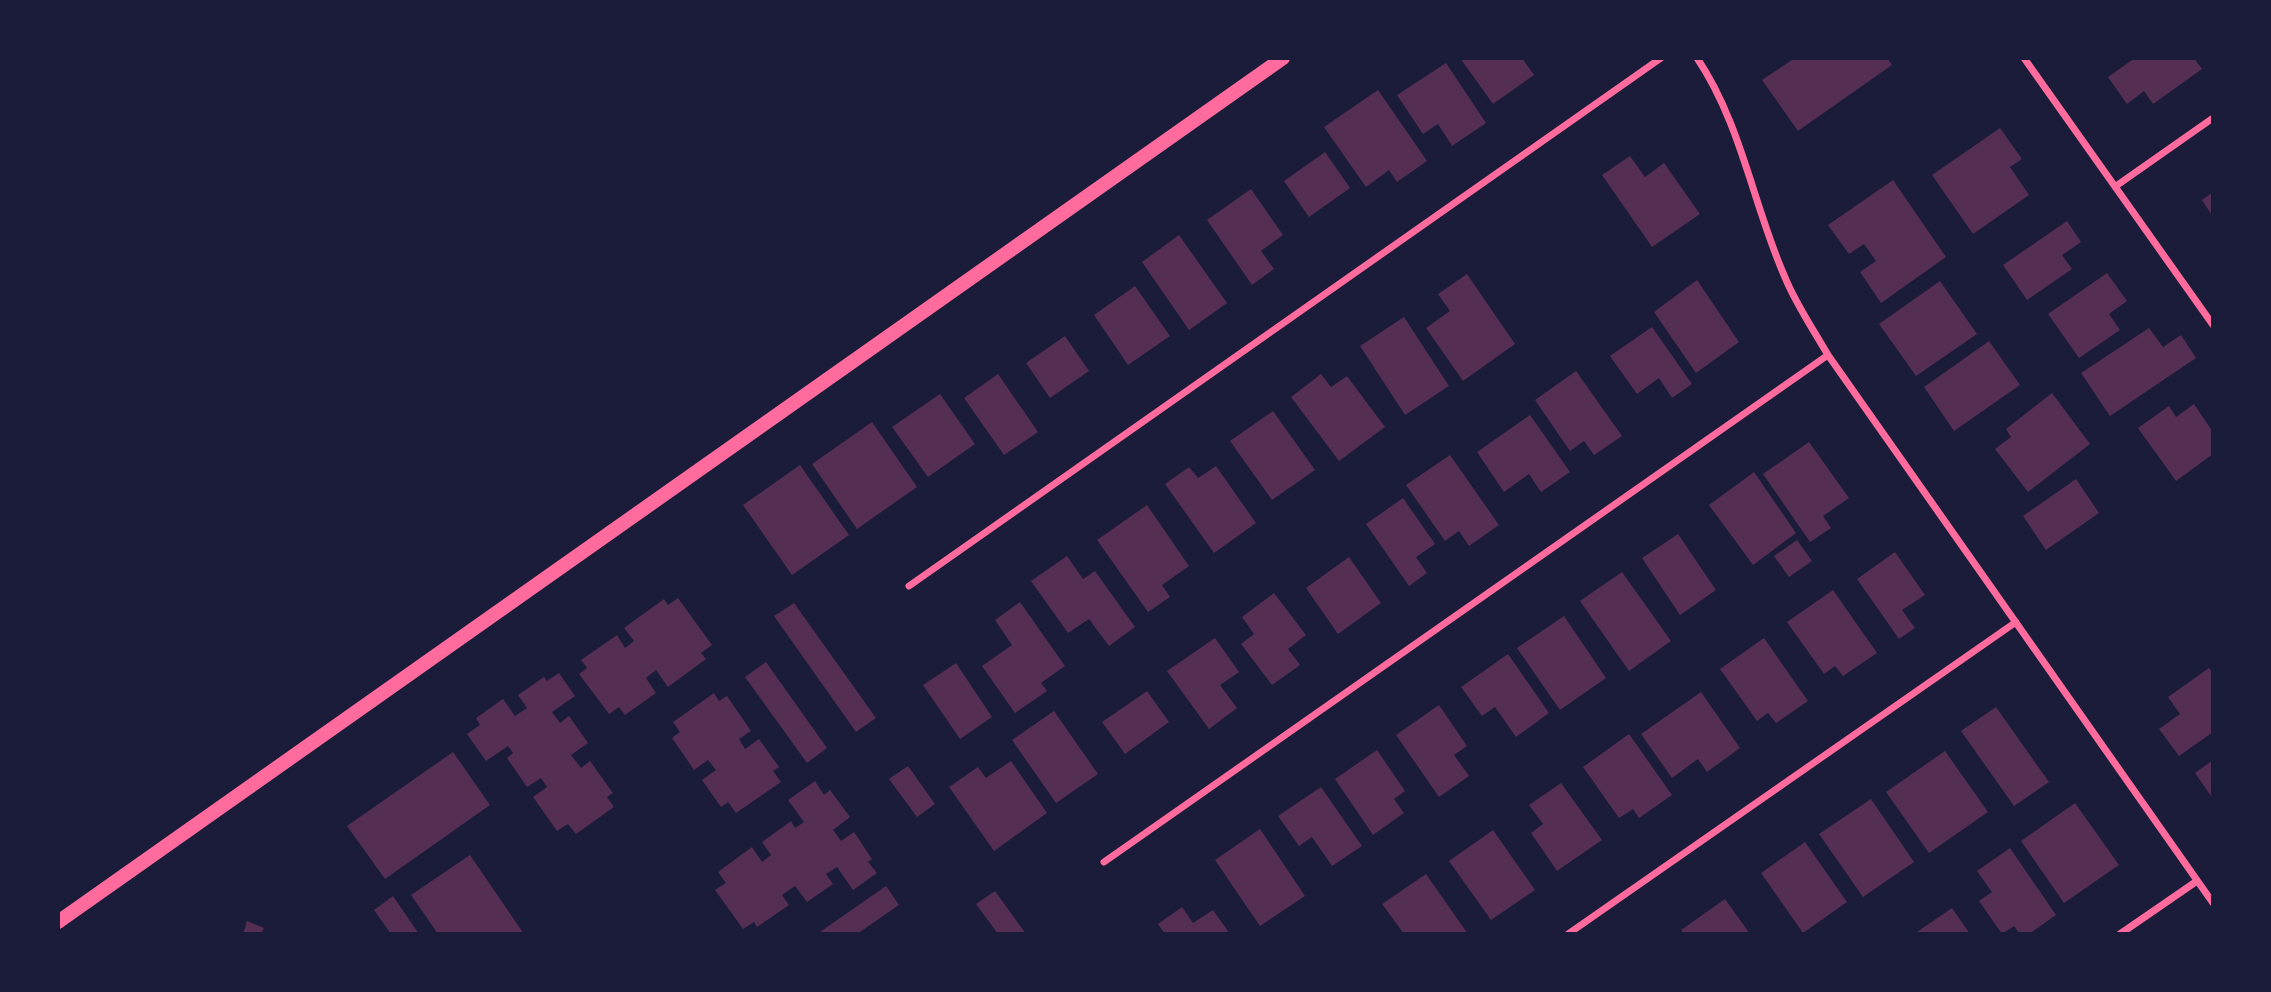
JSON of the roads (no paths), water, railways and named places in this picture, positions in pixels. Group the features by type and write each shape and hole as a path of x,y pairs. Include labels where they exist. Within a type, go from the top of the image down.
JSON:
{"main road":[{"path":"58,922 1283,58"}],"street":[{"path":"909,586 1661,58"},
{"path":"1697,58 1728,118 1784,276 1828,355 2213,904"},
{"path":"2024,58 2213,325"},
{"path":"2116,186 2213,118"},
{"path":"1104,862 1828,355"},
{"path":"1568,934 2016,622"},
{"path":"2120,934 2197,881"}]}
